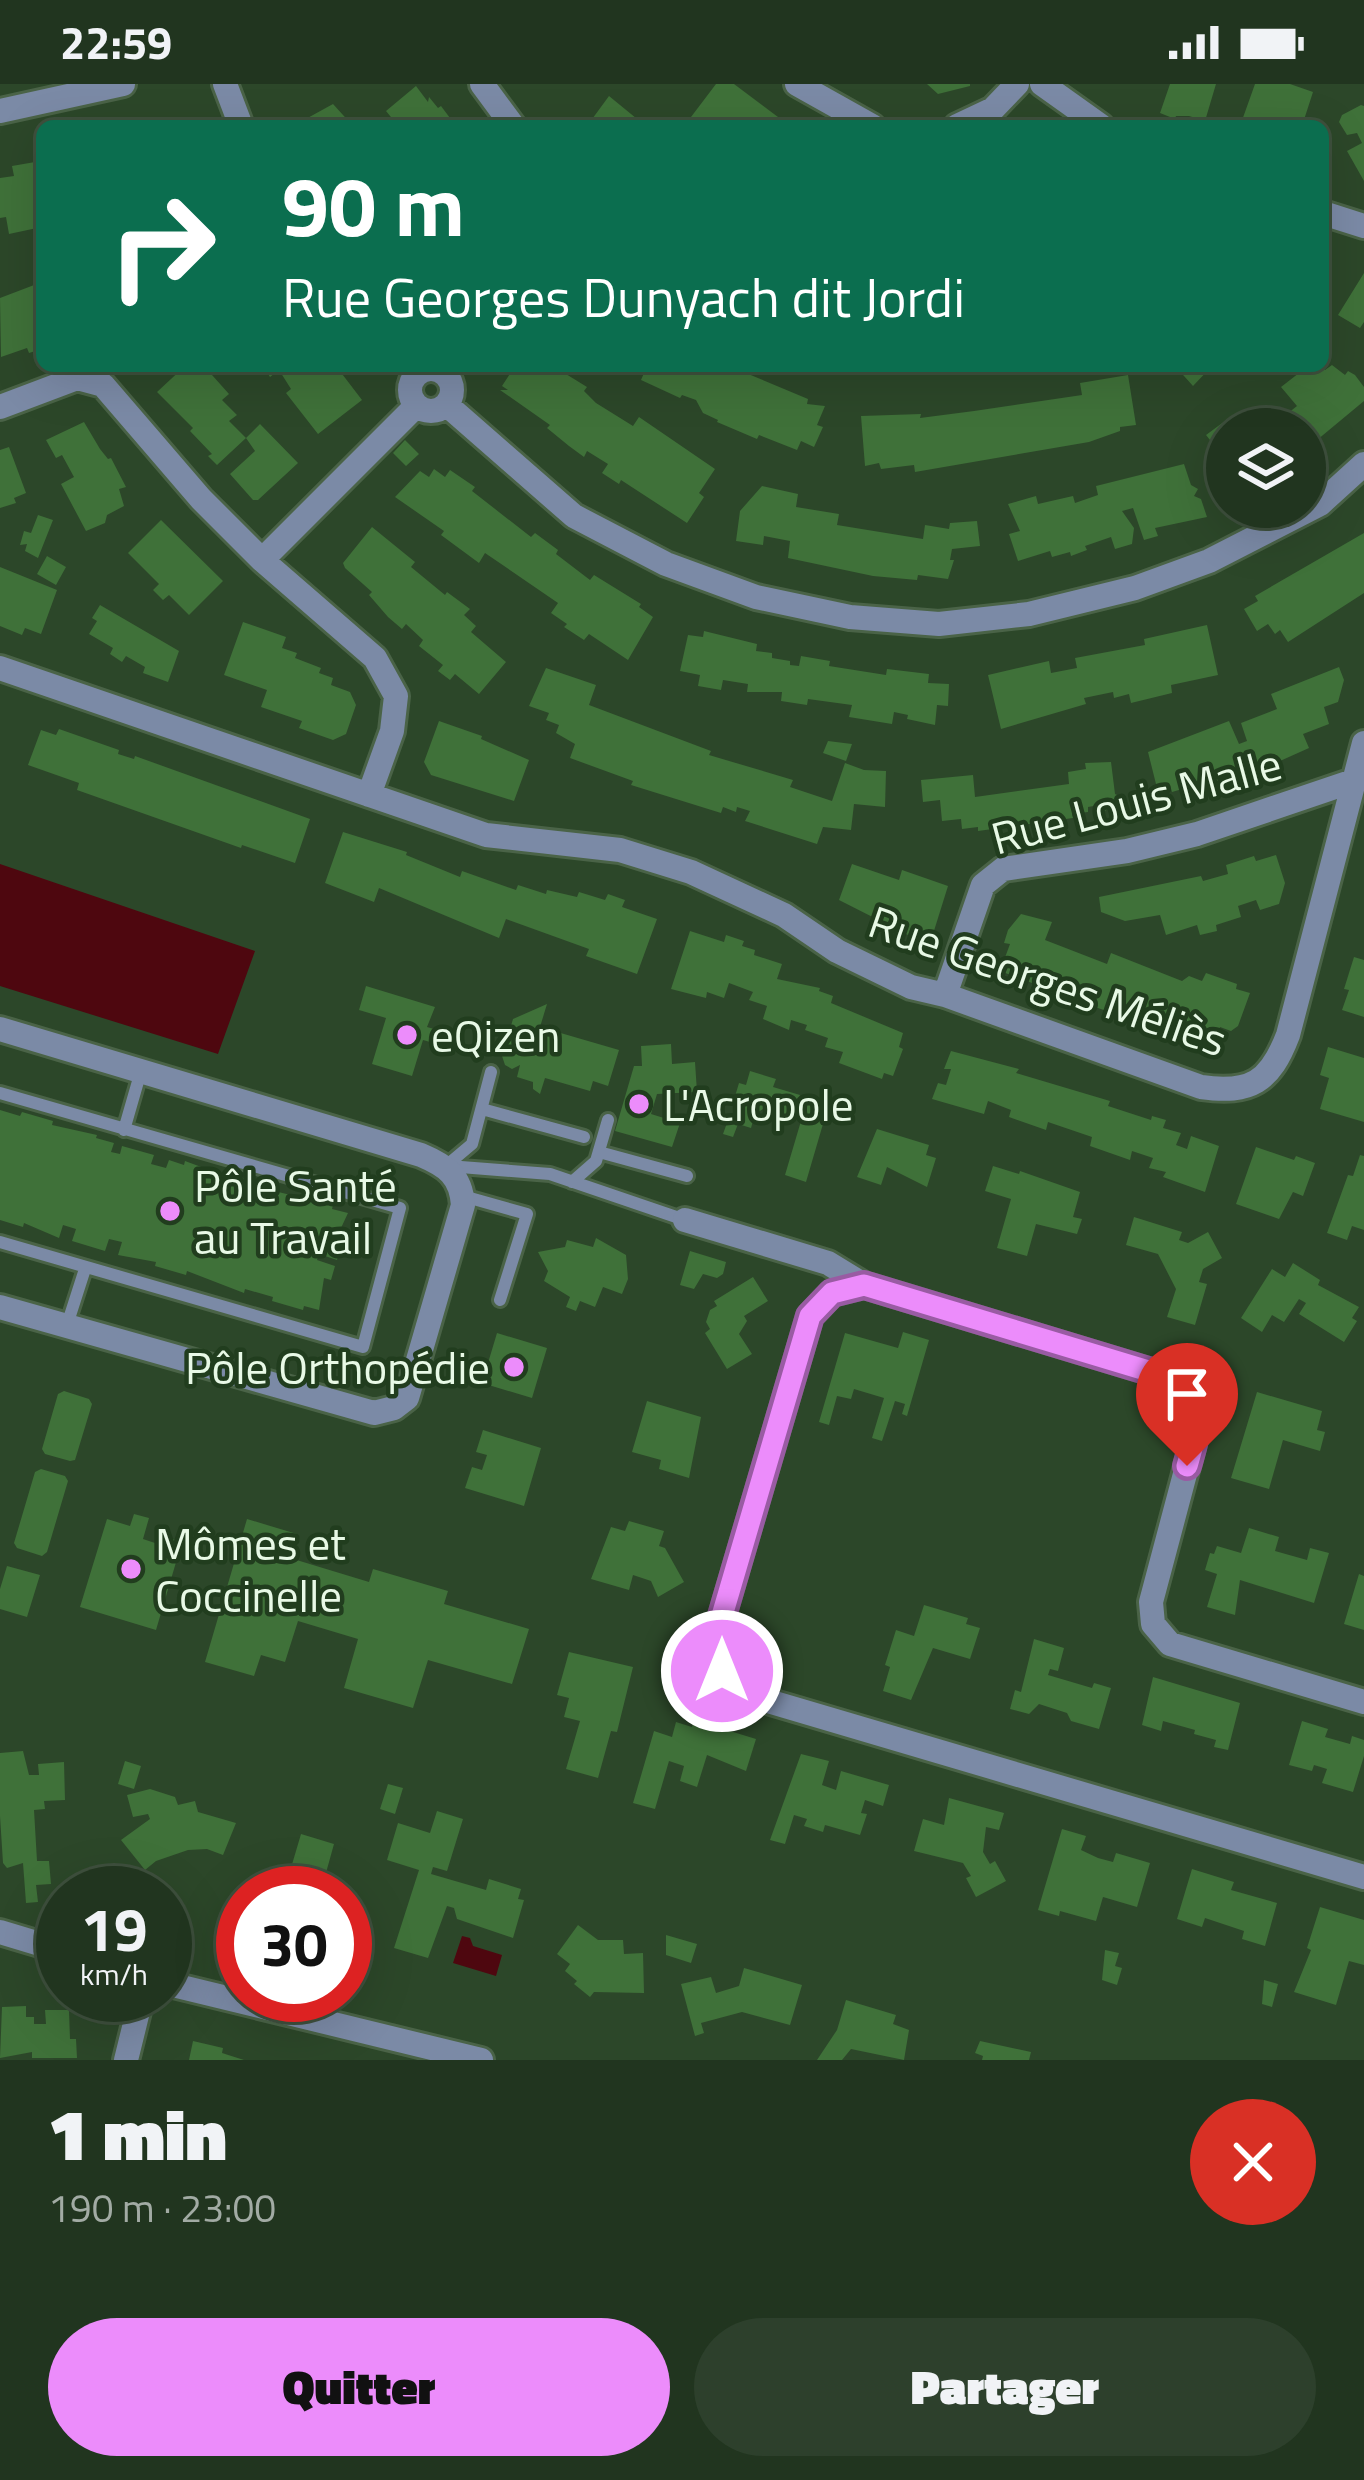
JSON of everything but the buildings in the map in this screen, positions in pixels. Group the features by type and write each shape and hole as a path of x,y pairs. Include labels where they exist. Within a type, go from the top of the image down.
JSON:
{"street":[{"path":"0,110 123,84"},
{"path":"225,84 239,120"},
{"path":"482,84 509,120"},
{"path":"796,84 861,120"},
{"path":"970,120 993,109 1017,84"},
{"path":"1042,84 1093,120"},
{"path":"1329,216 1364,226"},
{"path":"410,372 410,396 416,406 438,411 447,405 450,372"},
{"path":"0,407 77,378 103,385 201,499 262,560 375,658 396,696 392,730 369,795"},
{"path":"447,405 574,516 665,563 756,596 850,617 939,624 1029,614 1135,588 1191,568 1320,504 1364,464"},
{"path":"262,560 416,406"},
{"name":"Rue Georges Méliès","path":"0,668 486,835 620,850 692,872 784,915 855,960 911,986 1201,1087 1227,1090 1259,1081 1276,1065 1288,1035 1364,743"},
{"name":"Rue Louis Malle","path":"945,995 983,885 1003,869 1127,851 1197,834 1352,781"},
{"path":"0,1029 446,1166 462,1195 407,1398 394,1408 374,1413 0,1307"},
{"path":"685,1220 828,1262 864,1285 1175,1379 1193,1397 1198,1425 1151,1602 1154,1624 1170,1644 1364,1702"},
{"path":"864,1285 832,1293 810,1316 714,1643 722,1671 744,1694 1364,1877"},
{"path":"0,1932 36,1943"},
{"path":"192,1990 481,2060"},
{"path":"126,2060 135,2022"}],"lane":[{"path":"124,1130 141,1070"},
{"path":"446,1166 472,1144 491,1072"},
{"path":"0,1093 400,1208 363,1347 0,1242"},
{"path":"482,1109 584,1137"},
{"path":"572,1182 596,1161 608,1120"},
{"path":"599,1152 687,1176"},
{"path":"446,1166 550,1174 685,1220"},
{"path":"462,1195 527,1214 500,1300"},
{"path":"67,1326 85,1269"}],"shaded area":[{"path":"0,864 255,951 218,1054 0,986"},
{"path":"462,1936 470,1938 473,1946 502,1955 496,1976 453,1963"}],"place":[{"name":"eQizen","path":"407,1035"},
{"name":"L'Acropole","path":"639,1104"},
{"name":"Pôle Santé au Travail","path":"170,1211"},
{"name":"Pôle Orthopédie","path":"514,1367"},
{"name":"Mômes et Coccinelle","path":"131,1569"}],"route":[{"path":"722,1671 714,1643 810,1316 832,1293 864,1285 1175,1379 1193,1397 1198,1425 1187,1466"}]}
